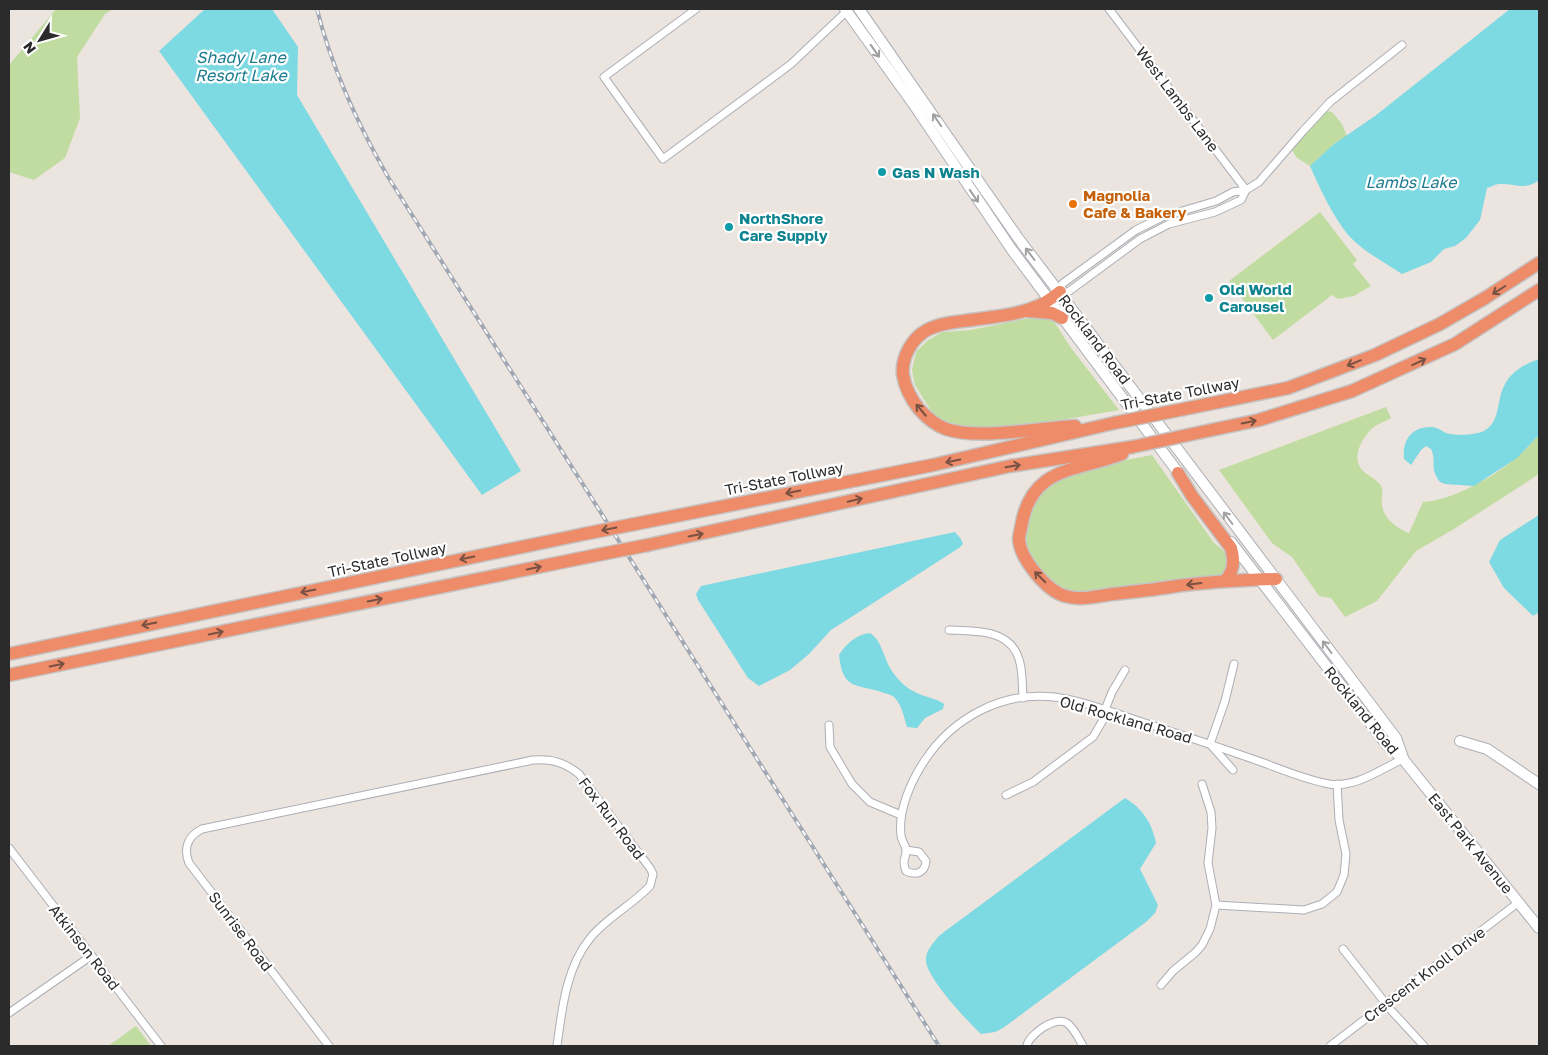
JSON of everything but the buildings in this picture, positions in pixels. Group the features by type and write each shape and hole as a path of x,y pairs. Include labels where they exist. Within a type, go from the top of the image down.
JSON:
{"highway":[{"name":"Tri-State Tollway","path":"9,654 584,534 933,465 1108,424 1288,388 1366,358 1440,324 1539,263"},
{"path":"9,675 648,545 1002,468 1132,447 1259,420 1352,391 1456,344 1539,290"},
{"path":"1060,292 1037,307 942,324 928,330 920,335 908,350 904,360 903,373 905,383 914,403 927,418 945,428 963,432 993,432 1108,424"},
{"path":"1026,310 1052,313 1062,318"},
{"path":"1132,447 1121,455 1062,472 1043,484 1030,496 1022,519 1019,540 1022,552 1034,571 1047,585 1063,596 1085,599 1111,594 1225,581 1276,579"},
{"path":"1178,473 1192,496 1231,548 1234,558 1232,569 1225,581"}],"main road":[{"name":"Rockland Road","path":"859,9 1003,216 1396,738 1403,759"},
{"name":"Rockland Road","path":"848,10 1048,300 1178,473 1379,734 1403,759"},
{"path":"1460,741 1487,749 1539,784"},
{"name":"East Park Avenue","path":"1403,759 1539,928"}],"street":[{"path":"696,9 604,77 663,159 791,64 848,10"},
{"name":"West Lambs Lane","path":"1110,9 1246,190"},
{"path":"1246,190 1241,200 1215,212 1169,224 1144,237 1068,292 1060,292 1062,284 1139,229 1162,217 1216,202 1233,192 1246,190 1258,182 1330,102 1402,45"},
{"path":"1175,213 1178,222"},
{"path":"1139,229 1144,237"},
{"path":"1104,254 1110,261"},
{"path":"949,630 979,631 997,636 1009,643 1016,652 1020,664 1023,698"},
{"path":"1233,770 1210,744 1225,701 1234,664"},
{"path":"1006,795 1033,782 1093,737 1103,720 1112,692 1125,670"},
{"name":"Old Rockland Road","path":"906,850 901,837 901,815 920,767 930,752 963,720 998,702 1023,698 1054,697 1105,710 1329,784 1349,784 1403,759"},
{"path":"829,725 830,747 852,784 870,802 901,815"},
{"name":"Fox Run Road","path":"220,825 533,760 553,760 570,767 579,774 650,868 652,874 650,886 592,937 580,954 571,973 565,995 558,1046"},
{"path":"1161,985 1173,970 1202,945 1210,929 1216,905 1208,863 1212,828 1211,812 1202,784"},
{"path":"1216,905 1304,910 1322,904 1331,898 1342,884 1346,866 1346,854 1338,820 1337,784"},
{"name":"Sunrise Road","path":"220,825 202,829 190,838 187,842 186,852 189,863 329,1046"},
{"name":"Atkinson Road","path":"9,848 161,1046"},
{"name":"Crescent Knoll Drive","path":"1330,1046 1519,902"},
{"path":"1343,949 1385,1003 1424,1046"},
{"path":"9,1013 91,956"},
{"path":"1027,1046 1030,1038 1053,1022 1060,1021 1067,1023 1083,1046"}],"green space":[{"path":"56,9 113,9 105,14 77,57 80,118 65,158 34,180 9,172 9,65"},
{"path":"1326,111 1332,112 1342,124 1347,136 1334,144 1310,166 1297,158 1292,150 1311,124"},
{"path":"1320,212 1357,260 1353,264 1371,286 1354,296 1338,299 1332,295 1273,340 1229,281"},
{"path":"1048,316 1053,320 1071,348 1119,410 1044,423 989,428 958,428 933,414 915,385 912,370 916,352 927,341 942,332 970,330"},
{"path":"1386,407 1391,418 1376,426 1365,436 1359,448 1359,466 1381,486 1385,514 1395,526 1409,533 1423,502 1447,497 1473,486 1497,472 1520,455 1539,435 1539,474 1454,529 1416,551 1377,601 1345,617 1331,598 1319,596 1292,557 1272,543 1219,470"},
{"path":"1152,455 1214,543 1226,555 1229,564 1226,571 1213,582 1064,594 1026,558 1024,519 1028,507 1049,482 1095,466"},
{"path":"136,1026 151,1046 108,1046"}],"water":[{"name":"Shady Lane Resort Lake","path":"205,9 272,9 298,47 297,95 521,471 482,495 159,51"},
{"name":"Lambs Lake","path":"1510,9 1539,9 1539,180 1524,186 1496,184 1487,188 1480,220 1466,238 1455,246 1444,249 1431,262 1402,274 1368,252 1349,236 1332,212 1310,166 1334,144 1375,116"},
{"path":"1539,359 1539,435 1517,458 1474,486 1440,482 1434,469 1433,454 1431,449 1426,446 1411,465 1404,459 1407,440 1419,429 1434,427 1446,433 1460,435 1484,431 1496,417 1504,386 1510,376 1529,363"},
{"path":"1539,515 1539,612 1533,616 1504,588 1489,562 1500,540"},
{"path":"955,532 963,544 959,548 831,630 809,654 790,670 759,686 748,678 696,594 701,586"},
{"path":"870,633 877,640 889,666 902,683 915,692 944,704 943,709 925,718 917,728 907,727 901,708 894,697 853,684 844,675 839,655 852,640"},
{"path":"1125,798 1146,817 1156,843 1140,869 1158,905 1155,913 1146,922 1003,1028 995,1032 981,1034 958,1010 933,978 926,961 930,947 940,935"}],"railway":[{"path":"317,9 338,74 366,136 388,177 939,1046"}],"place":[{"name":"Gas N Wash","path":"882,172"},
{"name":"Magnolia Cafe & Bakery","path":"1073,204"},
{"name":"NorthShore Care Supply","path":"729,227"},
{"name":"Old World Carousel","path":"1209,298"}]}
